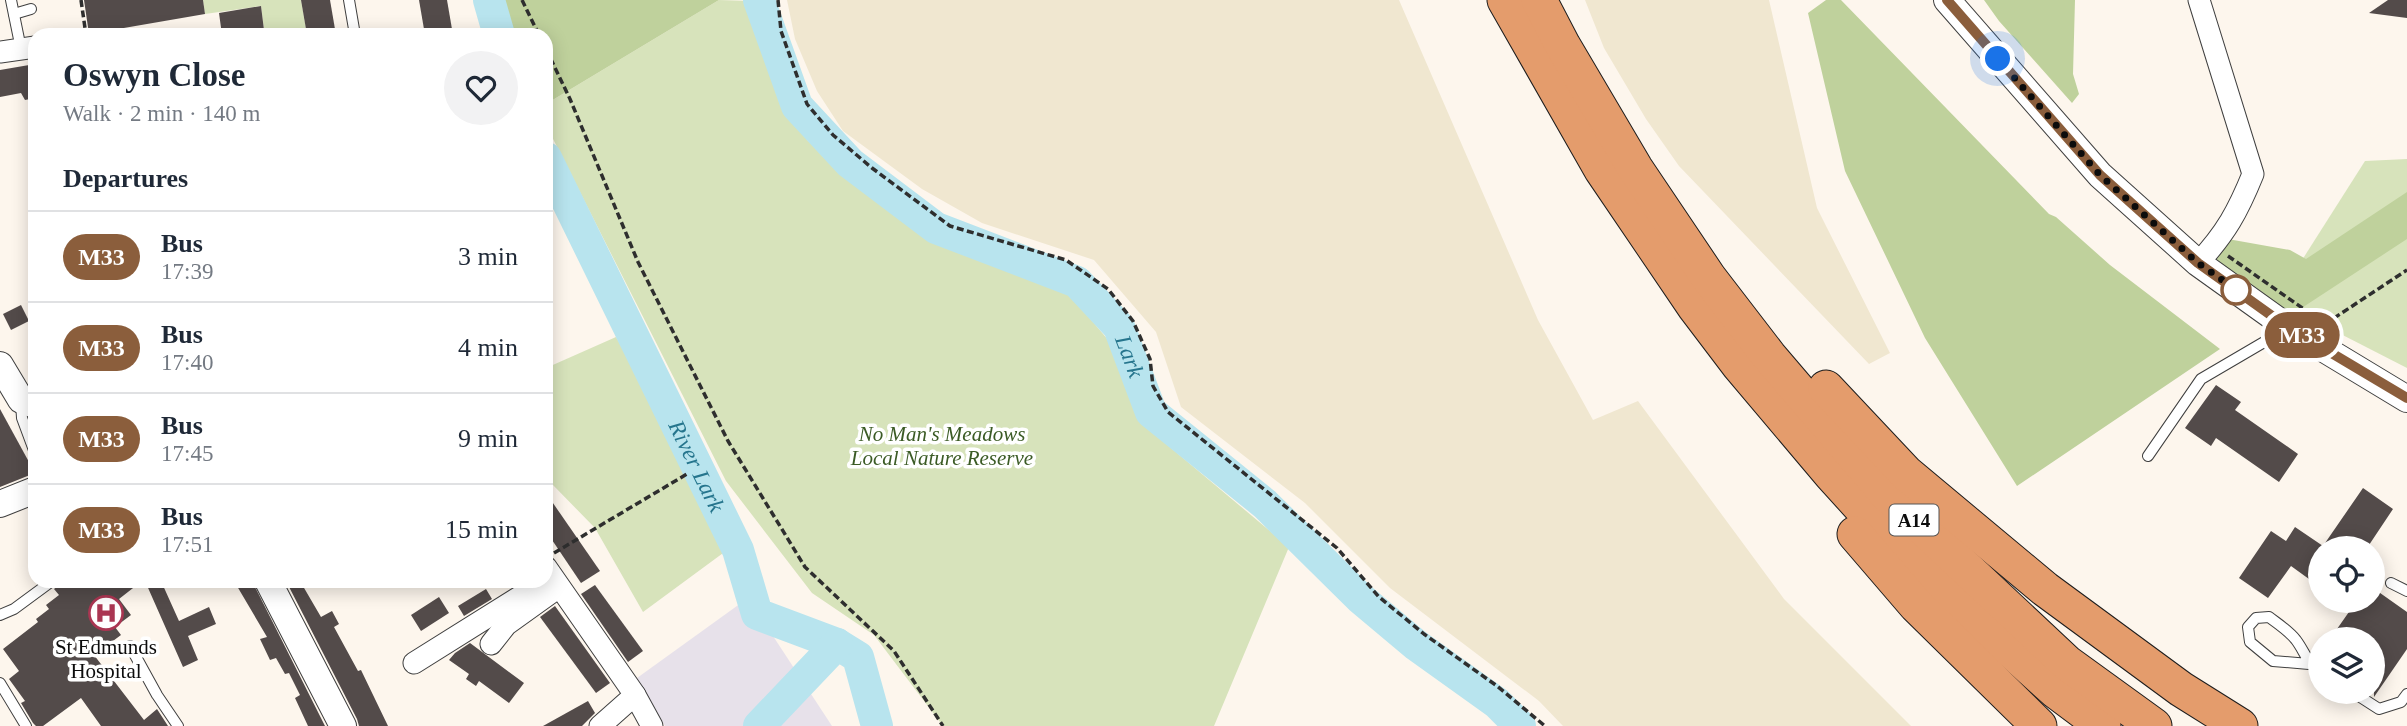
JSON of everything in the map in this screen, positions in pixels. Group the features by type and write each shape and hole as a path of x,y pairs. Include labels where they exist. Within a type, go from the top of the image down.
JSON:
{"highway":[{"name":"A14","path":"1505,0 1602,170 1702,293 1830,474 1898,548 2056,691 2103,726"},
{"name":"A14","path":"1539,0 1635,168 1702,293 1769,356 1887,494 2067,663 2154,726"},
{"path":"1702,293 1719,367 1814,486 1916,605 2039,726"},
{"path":"1702,293 1763,323 1906,473 2045,589 2181,689 2240,726"}],"street":[{"path":"1947,0 2100,175 2306,329 2407,398"},
{"path":"2199,0 2253,174 2235,217 2206,254"},
{"path":"0,365 28,398"},
{"path":"0,504 28,493"},
{"path":"553,581 635,695 652,726"},
{"path":"272,588 343,726"},
{"path":"414,663 529,588"},
{"path":"491,644 538,588"},
{"path":"600,726 635,695"}],"lane":[{"path":"11,0 19,49"},
{"path":"349,0 354,28"},
{"path":"13,14 31,9"},
{"path":"2148,456 2201,379 2271,338 2306,329"},
{"path":"28,404 22,418 28,434"},
{"path":"2392,583 2407,591"},
{"path":"0,614 14,609 42,588"},
{"path":"2269,617 2288,631 2309,664 2273,662 2250,642 2248,627 2256,618 2269,617"},
{"path":"130,646 178,726"},
{"path":"0,683 26,726"},
{"path":"2371,704 2379,709 2401,702 2407,694"}],"path":[{"path":"81,0 85,28"},
{"path":"522,0 536,28"},
{"path":"778,0 781,31 807,104 833,135 872,168 950,226 1066,260 1108,289 1133,321 1150,359 1153,386 1168,412 1336,548 1379,597 1424,634 1497,686 1545,726"},
{"path":"553,64 638,262 728,441 805,567 894,651 943,726"},
{"path":"2206,254 2306,329 2407,270"},
{"path":"553,572 687,474"}],"shaded area":[{"path":"787,0 1399,0 1538,320 1593,420 1638,401 1784,599 1911,726 1563,726 1539,701 1390,588 1305,503 1181,407 1156,332 1094,260 982,223 922,189 843,131 817,91 795,39"},
{"path":"1585,0 1769,0 1817,208 1890,353 1869,364 1679,166 1646,119 1604,48"},
{"path":"748,598 832,726 665,726 637,678"}],"green space":[{"path":"203,0 301,0 306,28 264,28 261,6 205,14"},
{"path":"501,0 719,0 553,100 553,28 511,28"},
{"name":"No Man's Meadows Local Nature Reserve","path":"719,0 751,1 772,67 808,141 931,235 1061,284 1109,341 1140,422 1289,547 1214,726 943,726 874,635 812,593 726,481 553,139 553,100"},
{"path":"1826,0 1841,0 2049,214 2056,217 2110,265 2220,349 2017,486 1925,338 1845,171 1808,13"},
{"path":"1984,0 2075,0 2073,74 2079,94 2072,103 1999,21"},
{"path":"2407,159 2407,368 2276,301 2365,161"},
{"path":"2407,192 2407,239 2291,315 2198,252 2211,236 2290,250 2306,259"},
{"path":"616,337 734,545 643,612 595,528 553,485 553,365"}],"building":[{"path":"84,0 203,0 205,14 124,28 88,28"},
{"path":"301,0 330,0 335,28 306,28"},
{"path":"419,0 447,0 452,28 424,28"},
{"path":"2388,0 2407,0 2407,18 2369,13"},
{"path":"261,6 264,28 221,28 219,13"},
{"path":"28,65 28,99 25,100 21,93 0,97 0,70"},
{"path":"21,305 28,322 11,330 3,314"},
{"path":"2216,385 2241,402 2235,410 2298,454 2279,482 2216,438 2211,446 2185,428"},
{"path":"0,409 28,460 28,476 0,487"},
{"path":"2363,488 2393,509 2375,536 2330,536"},
{"path":"553,503 600,571 581,583 553,541"},
{"path":"2295,527 2308,536 2308,578 2291,566 2268,598 2239,578 2271,531 2286,541"},
{"path":"595,585 643,651 628,662 581,594"},
{"path":"133,588 119,599 131,615 115,627 121,635 94,655 144,720 157,709 168,726 101,726 81,698 43,726 33,723 21,703 25,701 9,679 19,671 3,649 38,622 36,619 49,609 46,605 59,595 54,589"},
{"path":"148,588 164,588 179,621 209,607 216,624 188,636 198,660 183,667"},
{"path":"238,588 256,588 325,726 308,726 295,698 300,695 289,673 285,674 276,658 270,660 260,639 267,637"},
{"path":"290,588 304,588 321,617 332,611 339,624 334,627 358,671 361,670 388,726 359,726"},
{"path":"486,589 492,599 464,616 458,606"},
{"path":"2385,596 2407,612 2407,649 2385,681 2385,627 2338,627 2348,613 2385,613"},
{"path":"439,597 449,613 421,631 411,615"},
{"path":"555,606 610,683 596,693 540,617"},
{"path":"470,643 524,683 509,703 479,681 476,686 466,679 469,674 449,660"},
{"path":"588,701 595,713 582,726 543,726"}],"waterway":[{"name":"River Lark","path":"489,0 497,28"},
{"name":"Lark","path":"759,0 797,106 850,163 936,228 1077,282 1119,327 1151,412 1265,504 1360,598 1416,645 1497,703 1520,726"},
{"name":"River Lark","path":"553,172 738,550 757,614 837,644 858,657 877,726"},
{"path":"759,726 837,644"}],"bus line":[{"name":"M33","path":"1947,0 2100,175 2198,263 2286,326 2407,398"}],"place":[{"name":"St Edmunds Hospital","path":"106,613"}],"route":[{"path":"1998,59 2100,175 2198,263 2242,294 2236,290"}]}
